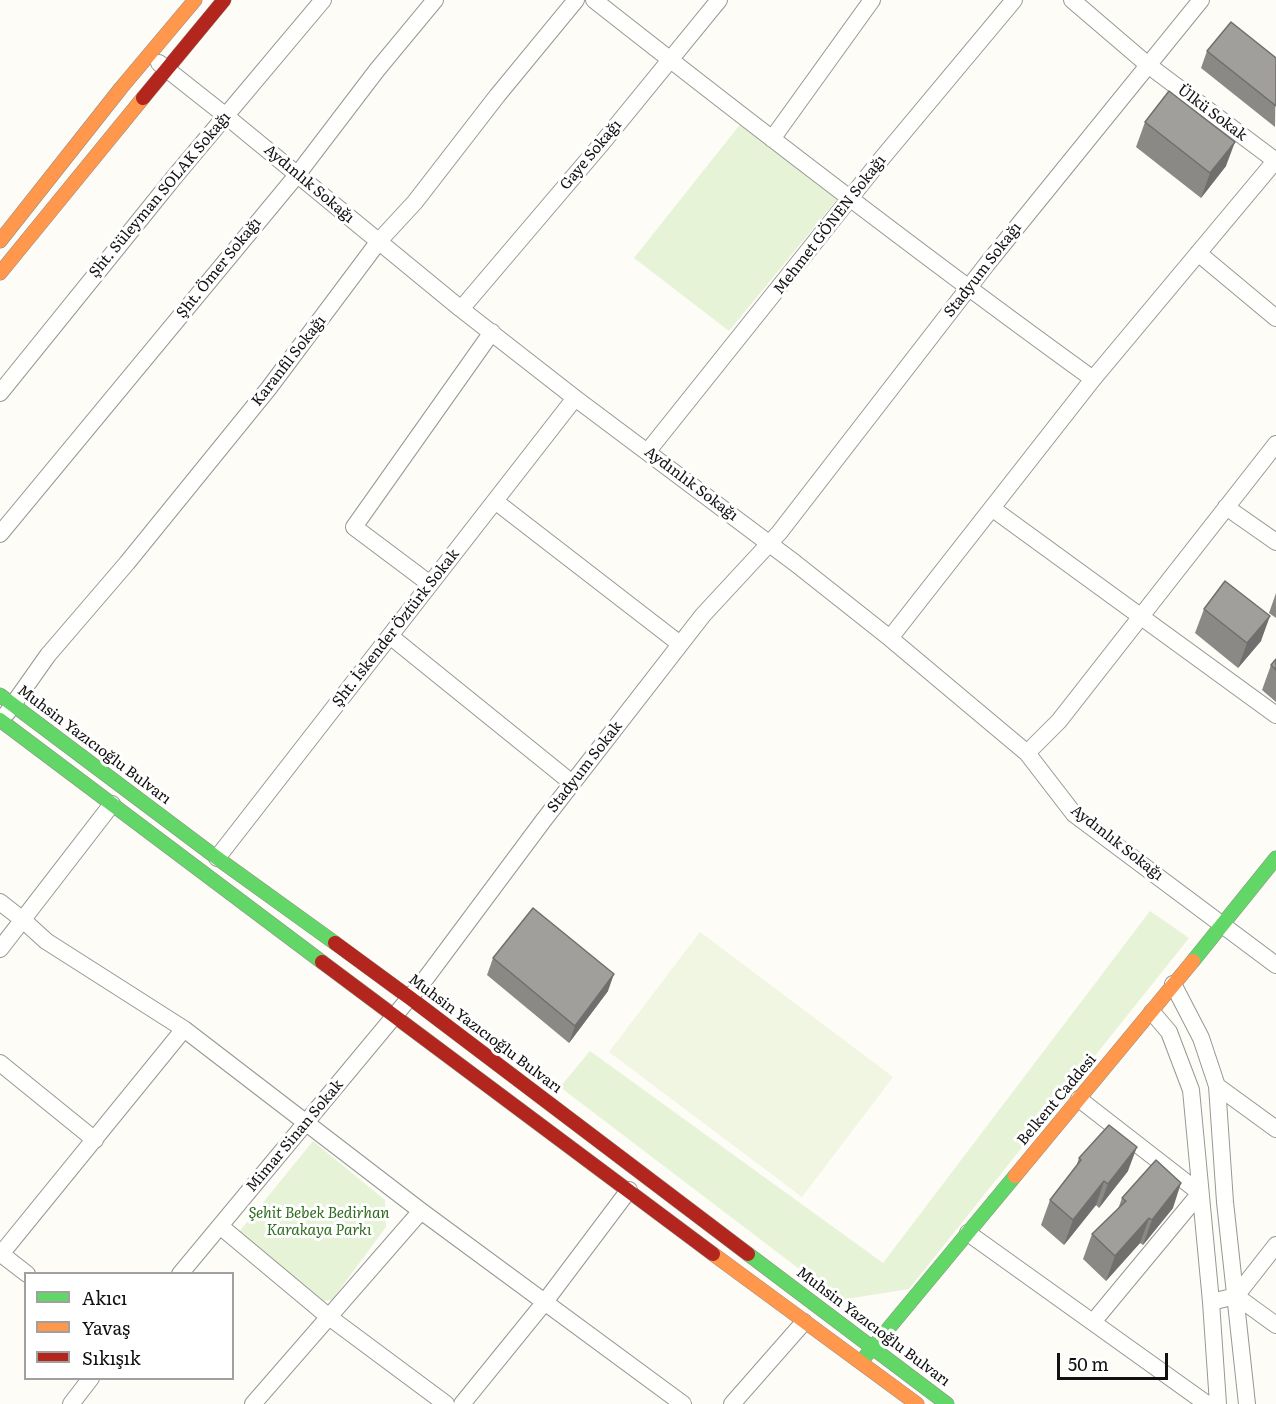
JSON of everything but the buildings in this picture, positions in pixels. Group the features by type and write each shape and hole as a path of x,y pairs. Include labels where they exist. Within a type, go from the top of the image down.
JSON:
{"main road":[{"path":"0,242 121,88 195,0"},
{"path":"0,273 224,0"},
{"name":"Muhsin Yazıcıoğlu Bulvarı","path":"6,699 217,858 410,998 947,1404"},
{"path":"1,721 804,1322 861,1361 917,1404"},
{"name":"Belkent Caddesi","path":"861,1361 1152,1012 1276,858"}],"street":[{"name":"Şht. Süleyman SOLAK Sokağı","path":"0,393 97,271 323,0"},
{"name":"Şht. Ömer Sokağı","path":"0,534 297,175 377,70 435,0"},
{"name":"Karanfil Sokağı","path":"1,721 6,699 48,655 127,563 269,388 379,241 415,202 497,96 576,0"},
{"path":"594,0 968,289 1093,379"},
{"name":"Gaye Sokağı","path":"461,309 603,142 719,0"},
{"path":"772,139 872,0"},
{"name":"Mehmet GÖNEN Sokağı","path":"648,451 850,199 1014,0"},
{"name":"Ülkü Sokak","path":"1072,0 1148,65 1276,161"},
{"name":"Stadyum Sokağı","path":"768,543 779,532 968,289 1201,0"},
{"name":"Aydınlık Sokağı","path":"149,55 461,309 891,639 1027,753 1074,814 1276,965"},
{"path":"891,639 1093,379 1276,161"},
{"path":"1198,254 1276,318"},
{"path":"430,584 354,527 492,332"},
{"name":"Şht. İskender Öztürk Sokak","path":"217,858 576,398"},
{"path":"1027,753 1059,721 1276,444"},
{"path":"495,501 680,644"},
{"path":"1226,507 1276,542"},
{"path":"993,509 1276,715"},
{"name":"Stadyum Sokak","path":"410,998 680,644 768,543"},
{"path":"390,636 572,783"},
{"path":"0,949 112,804"},
{"path":"0,902 46,941 184,1029 421,1211 683,1404"},
{"path":"1173,984 1202,1038 1218,1086 1226,1202 1246,1404"},
{"name":"Mimar Sinan Sokak","path":"182,1272 410,998"},
{"path":"1152,1012 1169,1032 1191,1090 1218,1404"},
{"path":"24,1272 1,1254 184,1029"},
{"path":"0,1063 95,1140"},
{"path":"1218,1086 1276,1130"},
{"path":"1079,1100 1200,1193"},
{"path":"462,1404 544,1303 629,1190"},
{"path":"1093,1322 1200,1193"},
{"path":"253,1404 421,1211"},
{"path":"220,1226 329,1317 446,1404"},
{"path":"968,1233 1207,1404"},
{"path":"1211,1302 1236,1296 1276,1245"},
{"path":"1236,1296 1276,1325"},
{"path":"732,1404 804,1322"},
{"path":"71,1404 90,1380"}],"green space":[{"path":"746,117 843,192 729,331 634,258"},
{"path":"1150,911 1189,938 909,1289 840,1300 560,1087 590,1051 883,1263"},
{"path":"700,932 893,1077 802,1197 609,1052"},
{"name":"Şehit Bebek Bedirhan Karakaya Parkı","path":"313,1141 385,1200 386,1227 332,1300 324,1301 239,1232"}],"traffic: fast":[{"path":"0,695 217,858 335,943"},
{"path":"0,720 322,962"},
{"path":"1193,961 1276,858"},
{"path":"864,1358 1015,1176"},
{"path":"748,1254 947,1404"}],"traffic: slow":[{"path":"0,241 121,88 195,0"},
{"path":"0,273 143,98"},
{"path":"1015,1176 1193,961"},
{"path":"713,1254 917,1404"}],"traffic: jam":[{"path":"143,98 224,0"},
{"path":"335,943 748,1254"},
{"path":"322,962 713,1254"}]}
